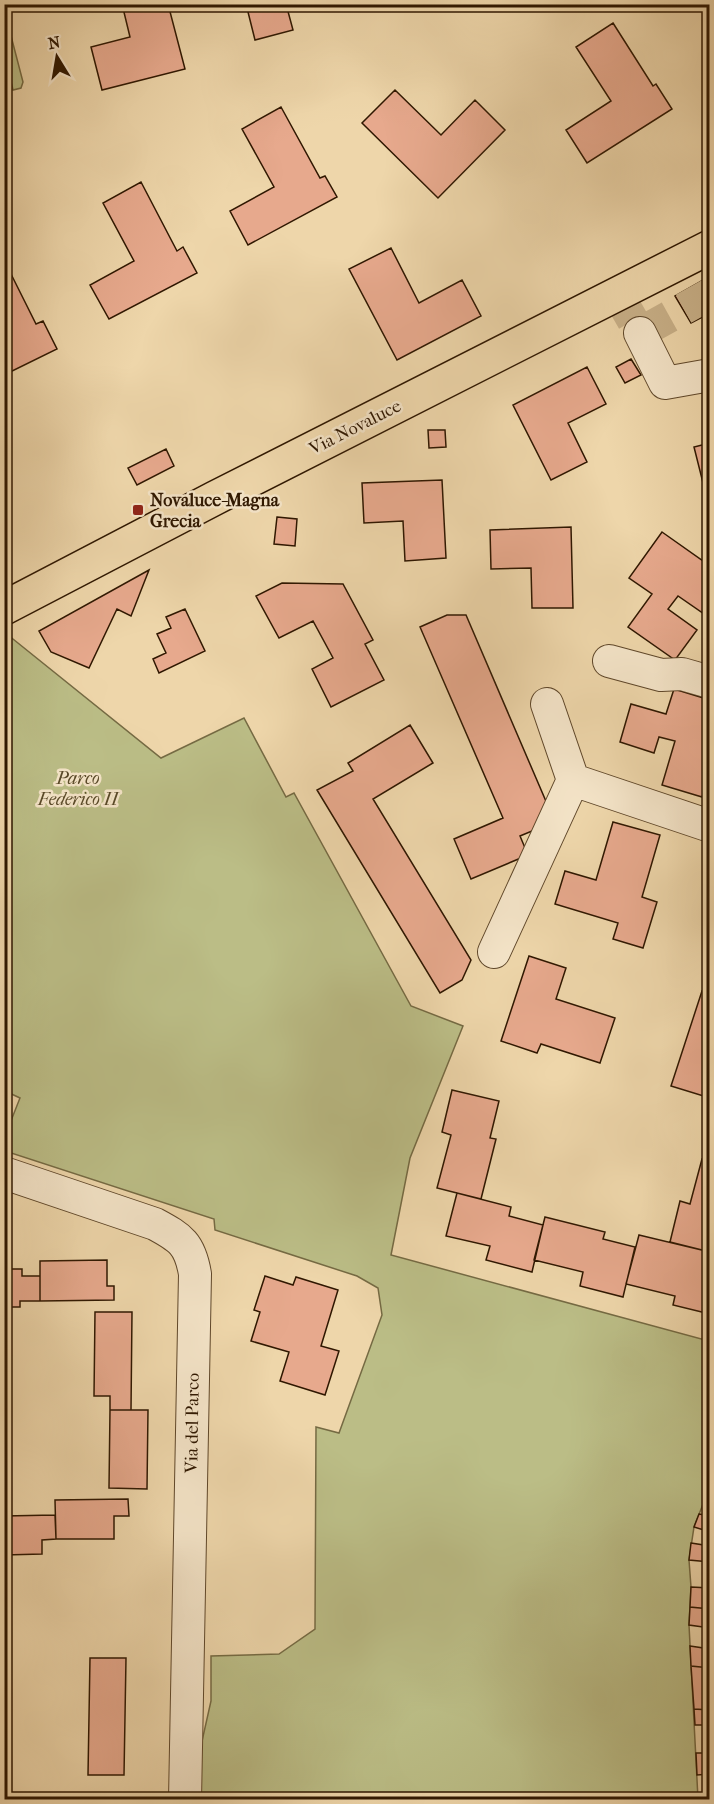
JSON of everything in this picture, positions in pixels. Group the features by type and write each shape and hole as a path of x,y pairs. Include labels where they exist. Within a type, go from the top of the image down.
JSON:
{"main road":[{"name":"Via Novaluce","path":"4,608 709,247"}],"street":[{"path":"640,333 665,383 710,375"},
{"path":"609,662 662,675 682,674 710,682"},
{"path":"494,952 573,780 547,704"},
{"path":"573,780 710,826"},
{"name":"Via del Parco","path":"4,1173 155,1224 177,1236 192,1255 195,1274 185,1800"}],"green space":[{"path":"4,9 23,82 21,88 13,90 5,56"},
{"name":"Parco Federico II","path":"8,635 161,758 244,718 286,797 294,793 411,1006 463,1026 410,1158 391,1255 709,1341 709,1489 694,1527 689,1560 691,1587 689,1625 698,1799 197,1799 198,1759 211,1701 211,1656 279,1654 315,1629 316,1427 339,1433 382,1315 378,1288 357,1276 215,1230 214,1219 5,1151 5,1136 20,1098 5,1091 4,637"}],"building":[{"path":"122,4 168,4 185,69 102,90 91,47 130,37"},
{"path":"246,4 286,4 293,30 255,40"},
{"path":"372,4 397,4 373,11"},
{"path":"613,23 653,86 656,84 672,109 587,163 566,130 611,101 576,47"},
{"path":"395,90 441,135 475,100 505,130 438,198 362,123"},
{"path":"281,107 320,178 325,176 337,197 248,245 230,211 274,187 242,129"},
{"path":"141,182 177,251 183,247 197,273 109,319 90,285 134,261 103,203"},
{"path":"391,248 419,303 462,280 481,316 397,360 349,269"},
{"path":"4,260 36,324 43,321 57,349 4,375"},
{"path":"705,279 710,288 710,313 691,323 675,296"},
{"path":"631,359 641,375 625,383 616,367"},
{"path":"587,367 606,404 568,423 587,462 551,480 513,405"},
{"path":"428,430 445,430 446,447 429,448"},
{"path":"710,443 710,482 703,483 694,447"},
{"path":"166,449 174,466 137,485 128,468"},
{"path":"442,480 446,558 405,561 403,521 364,523 362,483"},
{"path":"277,517 297,519 295,546 274,544"},
{"path":"571,527 573,608 532,608 531,568 491,569 490,530"},
{"path":"662,532 710,566 710,618 678,596 668,609 697,630 675,660 628,627 652,594 629,578"},
{"path":"149,570 131,616 117,609 89,668 51,652 39,631"},
{"path":"282,583 343,584 373,640 365,644 384,680 331,707 312,669 333,658 313,621 279,638 256,596"},
{"path":"185,609 205,651 159,673 153,659 166,653 157,634 171,628 166,617"},
{"path":"447,615 466,615 548,806 537,829 520,836 528,855 471,879 454,839 503,818 420,627"},
{"path":"674,689 710,700 710,771 702,797 662,785 675,741 659,737 654,753 620,742 631,704 666,714"},
{"path":"410,725 433,763 373,799 471,960 462,980 440,993 317,790 353,771 348,763"},
{"path":"613,822 660,835 642,897 657,902 643,948 613,939 618,923 555,904 565,871 596,880"},
{"path":"529,956 566,968 556,999 615,1018 600,1063 541,1044 537,1053 501,1041"},
{"path":"702,991 710,994 710,1098 671,1086"},
{"path":"452,1090 499,1101 490,1138 496,1139 481,1199 437,1188 451,1135 442,1132"},
{"path":"702,1159 710,1161 710,1252 670,1242 680,1201 690,1204"},
{"path":"457,1193 511,1207 509,1216 543,1225 532,1272 486,1260 490,1246 446,1236"},
{"path":"545,1217 605,1232 603,1239 635,1247 623,1297 580,1286 583,1272 534,1260"},
{"path":"639,1235 710,1252 708,1272 710,1273 710,1314 673,1305 675,1296 626,1284"},
{"path":"107,1260 107,1286 114,1286 114,1300 40,1301 40,1261"},
{"path":"4,1269 22,1269 22,1276 40,1276 40,1301 20,1301 20,1307 4,1307"},
{"path":"265,1276 293,1285 296,1277 338,1290 321,1346 339,1351 325,1395 280,1381 289,1352 251,1341 260,1312 254,1310"},
{"path":"95,1312 132,1312 131,1410 110,1410 110,1396 94,1396"},
{"path":"110,1410 148,1410 147,1489 109,1488"},
{"path":"128,1499 129,1516 114,1516 114,1539 56,1539 55,1500"},
{"path":"699,1514 710,1516 710,1546 705,1545 704,1530 694,1527"},
{"path":"55,1515 56,1539 42,1540 42,1554 4,1555 4,1516"},
{"path":"691,1543 710,1546 710,1562 689,1560"},
{"path":"691,1587 710,1588 710,1609 690,1607"},
{"path":"690,1607 710,1609 710,1628 689,1625"},
{"path":"690,1646 710,1649 710,1668 691,1666"},
{"path":"90,1658 126,1658 124,1775 88,1775"},
{"path":"691,1666 710,1668 710,1710 694,1709"},
{"path":"694,1709 710,1710 710,1725 695,1725"},
{"path":"696,1753 710,1753 710,1774 697,1775"}],"tunnel":[{"path":"617,293 640,333 710,294"}],"place":[{"name":"Novaluce-Magna Grecia","path":"138,510"}]}
